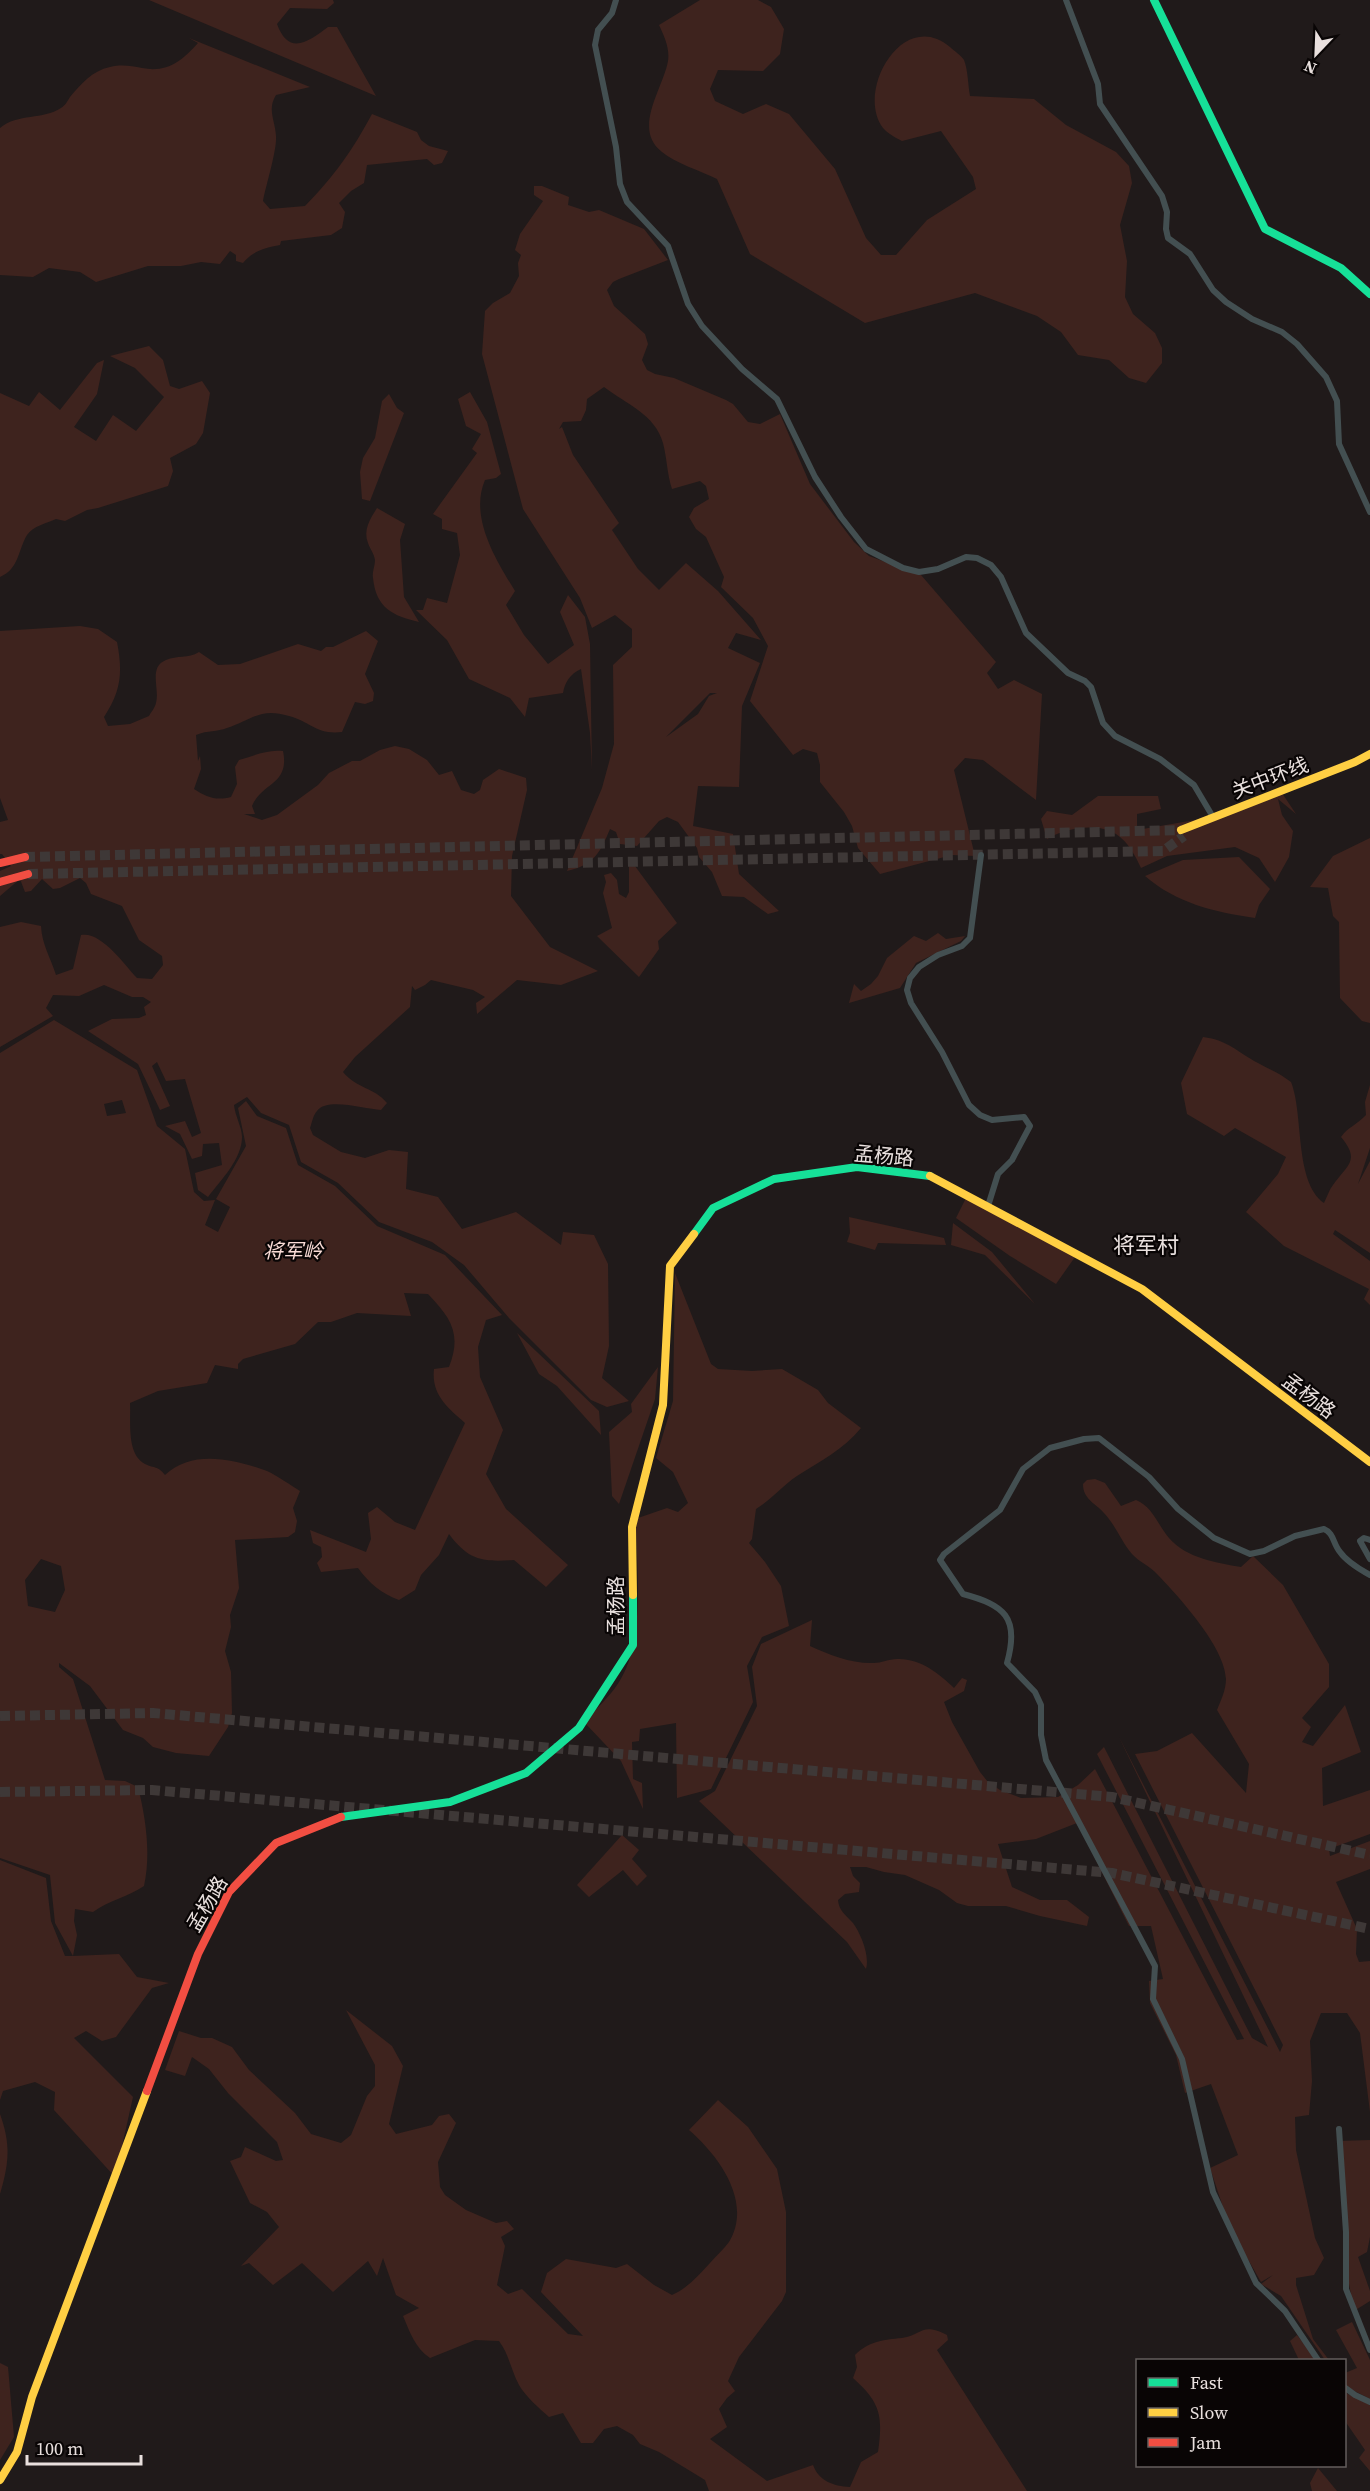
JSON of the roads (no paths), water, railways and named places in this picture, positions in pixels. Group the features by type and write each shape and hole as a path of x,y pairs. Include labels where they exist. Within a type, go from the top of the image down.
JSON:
{"main road":[{"path":"1154,0 1265,229 1341,268 1370,294"},
{"name":"关中环线","path":"1370,754 1213,818 1183,833 1370,762"},
{"path":"0,863 25,857"},
{"path":"0,882 28,874"},
{"name":"孟杨路","path":"0,2480 17,2452 32,2397 198,1954 229,1892 276,1843 337,1818 450,1803 526,1773 579,1728 633,1644 632,1527 663,1405 670,1266 713,1208 774,1179 857,1167 934,1177 1142,1289 1370,1462"}],"street":[{"path":"616,0 612,13 598,30 595,45 616,147 620,184 627,202 668,246 688,304 702,326 741,369 777,399 815,477 841,517 866,549 903,568 919,572 938,569 966,557 977,558 991,565 1000,577 1026,633 1068,673 1085,681 1090,687 1103,723 1115,736 1160,759 1194,785 1213,818"},
{"path":"1066,0 1098,84 1100,104 1162,196 1167,212 1168,238 1190,254 1213,290 1226,302 1252,319 1282,332 1312,358 1326,376 1337,401 1339,444 1370,512"},
{"path":"981,855 970,938 962,946 938,955 919,967 910,978 906,990 911,1003 942,1052 969,1105 992,1120 1024,1117 1030,1126 1012,1160 998,1174 988,1206"},
{"path":"1317,2359 1285,2311 1256,2283 1213,2192 1182,2059 1153,1999 1155,1966 1046,1760 1041,1735 1041,1705 1035,1692 1007,1663 1012,1645 1011,1627 1003,1612 989,1601 963,1594 940,1560 944,1554 1000,1510 1023,1469 1050,1448 1084,1439 1099,1438 1149,1477 1178,1509 1214,1538 1250,1554 1264,1551 1295,1536 1324,1528 1330,1532 1343,1556 1370,1575"},
{"path":"1370,1540 1364,1538 1360,1541 1370,1559"},
{"path":"1339,2129 1346,2232 1346,2289 1370,2350"},
{"path":"1346,2388 1370,2402"}],"tunnel":[{"path":"25,857 1181,830"},
{"path":"28,874 1163,851 1184,836"},
{"path":"0,1716 153,1713 1112,1797 1370,1855"},
{"path":"0,1792 152,1790 1112,1873 1370,1929"}],"district":[{"name":"将军村","path":"1146,1245"}],"park label":[{"name":"将军岭","path":"293,1251"}]}
